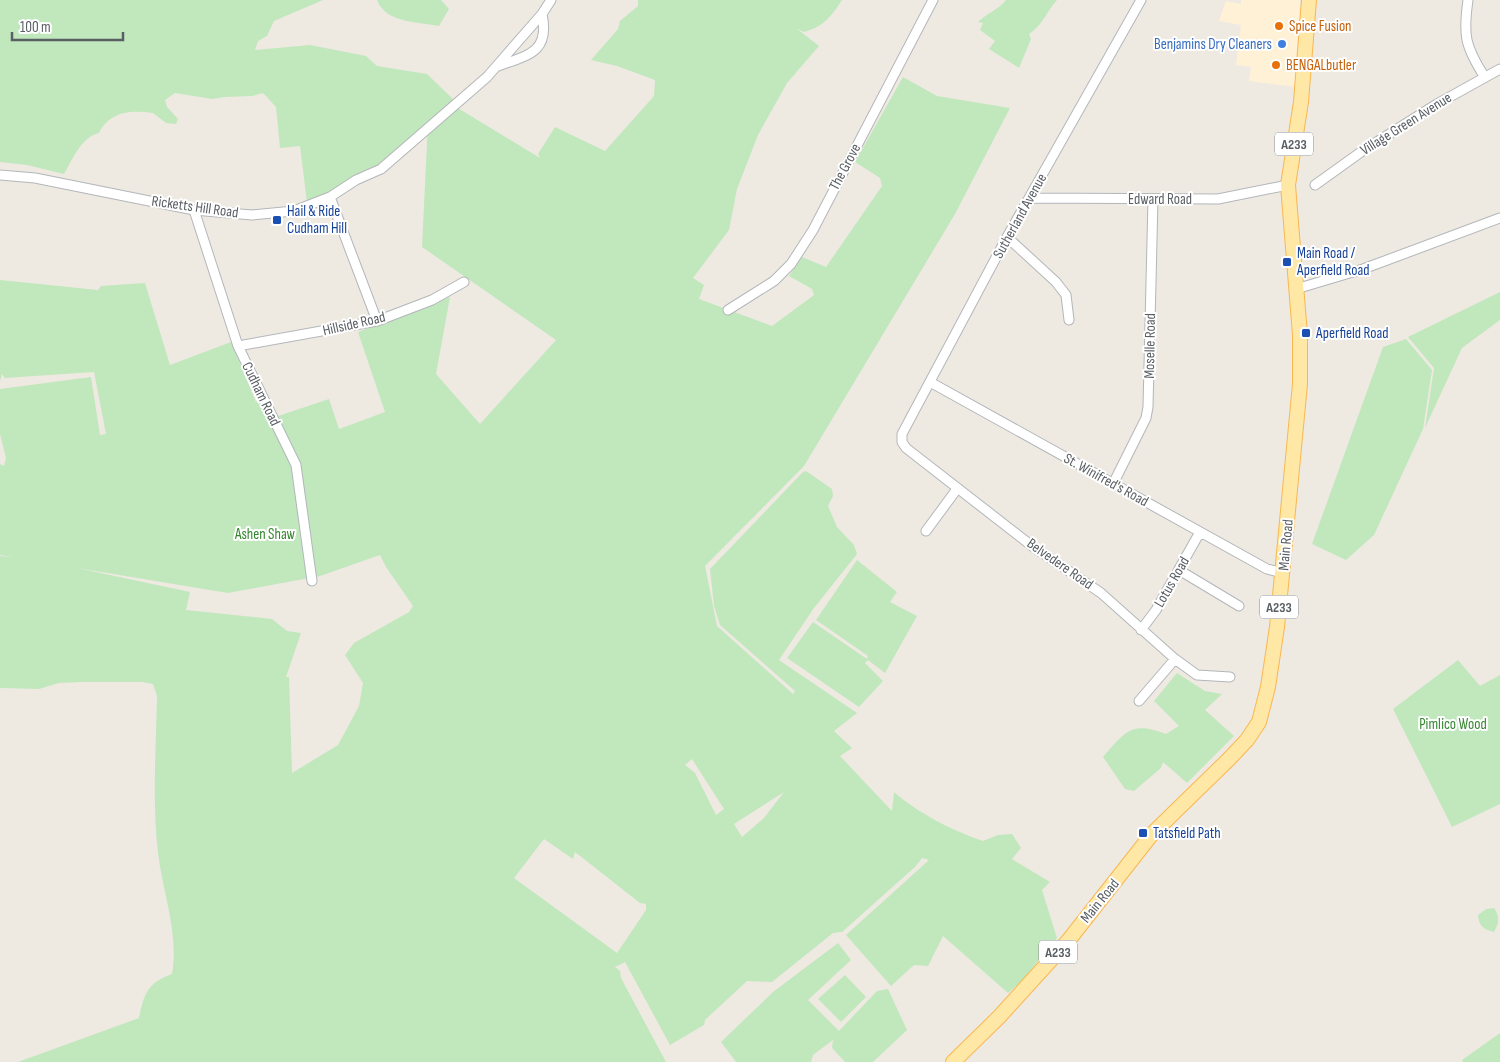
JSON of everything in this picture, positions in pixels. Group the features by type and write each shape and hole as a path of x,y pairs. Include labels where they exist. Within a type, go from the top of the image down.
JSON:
{"main road":[{"name":"Main Road","path":"953,1062 1000,1017 1068,941 1152,834 1229,759 1253,732 1261,717 1268,687 1283,573 1300,384 1300,336 1288,185 1301,102 1309,0"}],"street":[{"name":"Ricketts Hill Road","path":"0,175 35,178 194,210 252,214 294,211 330,197 356,180 382,169 487,77 542,14 550,0"},
{"name":"The Grove","path":"728,310 774,281 791,264 813,230 933,0"},
{"name":"Sutherland Avenue","path":"902,434 1007,237 1141,0"},
{"path":"1468,0 1465,38 1471,55 1484,76"},
{"path":"496,66 529,56 541,43 545,30 542,14"},
{"name":"Village Green Avenue","path":"1315,185 1361,152 1484,76 1500,69"},
{"name":"Edward Road","path":"1030,198 1218,199 1288,185"},
{"path":"330,197 377,321"},
{"name":"Moselle Road","path":"1113,484 1146,418 1148,407 1153,199"},
{"name":"Cudham Road","path":"194,210 238,346 296,465 312,581"},
{"path":"1296,289 1363,269 1500,218"},
{"path":"1007,237 1056,282 1066,296 1069,320"},
{"name":"Hillside Road","path":"238,346 377,321 432,300 464,282"},
{"name":"St. Winifred's Road","path":"930,382 1267,569 1283,573"},
{"name":"Belvedere Road","path":"902,434 902,442 906,448 1032,546 1101,593 1141,630 1197,676 1230,677"},
{"path":"926,531 958,489"},
{"name":"Lotus Road","path":"1141,630 1179,570 1200,532"},
{"path":"1179,570 1239,606"},
{"path":"1139,701 1175,659"}],"shaded area":[{"path":"1241,0 1300,0 1296,87 1249,81 1251,67 1236,65 1241,25 1219,21 1226,1 1241,4"}],"green space":[{"name":"Ashen Shaw","path":"0,0 323,0 274,21 267,36 258,41 255,50 310,45 366,56 377,66 427,74 454,100 451,104 540,158 538,154 555,127 605,151 654,96 655,80 617,66 591,60 618,29 620,21 638,6 638,0 842,0 831,16 822,24 804,32 796,28 819,46 787,83 758,135 737,189 729,230 693,278 704,285 699,299 772,326 814,295 812,289 789,276 802,257 826,267 882,186 880,178 855,162 903,77 937,96 1010,108 955,214 804,466 705,566 717,626 793,694 795,691 720,625 714,606 710,569 803,472 806,471 832,489 833,496 828,506 837,527 854,545 857,554 814,608 779,660 857,713 834,731 852,748 840,756 892,811 894,792 936,821 983,841 998,835 1012,834 1021,848 1012,859 1050,882 1042,890 1057,938 1021,982 1008,993 943,936 928,966 914,965 891,986 846,935 929,860 922,858 915,867 842,932 833,933 772,982 747,981 705,1020 704,1025 670,1045 625,962 615,967 620,971 621,978 666,1062 18,1062 139,1018 148,990 157,981 172,974 174,959 170,914 160,868 156,834 157,696 153,684 142,682 80,682 59,683 39,689 0,688 0,556 12,557 0,555 0,464 4,466 6,458 0,434 0,389 91,377 100,435 106,434 94,372 5,378 2,374 0,381 0,280 98,290 101,286 145,283 170,365 231,342 256,402 260,400 293,472 299,463 278,416 329,399 339,429 385,412 358,332 450,297 436,374 480,424 556,340 422,247 428,122 376,167 307,203 300,146 280,148 276,107 263,93 252,96 212,99 175,93 165,100 167,107 178,119 176,124 166,123 153,113 129,112 115,116 109,120 99,133 93,135 82,144 64,174 27,165 0,162","holes":["380,555 413,606 409,612 354,643 345,655 363,683 359,706 338,745 292,773 289,677 286,677 301,633 287,631 272,619 186,610 190,592 77,568 228,593 320,576","692,759 724,809 716,815 695,773 685,765","784,792 764,818 742,837 734,824","544,839 573,859 575,852 640,903 646,904 646,910 617,953 514,878"]},
{"path":"377,0 441,0 449,9 439,26 395,17 381,8"},
{"path":"1006,0 1057,0 1034,31 1029,34 1031,39 1019,68 989,49 995,41 980,30 983,23 978,22"},
{"path":"1500,292 1500,320 1462,348 1425,428 1434,368 1408,337"},
{"path":"1406,339 1432,370 1423,429 1374,535 1346,560 1312,544 1383,347"},
{"path":"857,560 897,592 890,602 917,616 885,673 868,660 865,663 883,681 859,707 787,658 813,622 867,659 868,656 816,620"},
{"name":"Pimlico Wood","path":"1458,660 1480,686 1500,675 1500,804 1452,827 1393,709"},
{"path":"1177,673 1205,691 1222,694 1205,710 1234,736 1187,783 1163,762 1161,768 1134,791 1125,789 1103,757 1130,731 1145,728 1166,734 1179,726 1154,701"},
{"path":"1494,908 1498,920 1494,932 1482,926 1478,915 1486,909"},
{"path":"838,943 851,960 808,1000 839,1031 877,991 888,989 907,1030 873,1062 845,1062 832,1048 833,1040 813,1055 811,1062 736,1062 721,1042 773,992"},
{"path":"845,975 866,997 841,1022 818,999"},
{"path":"1500,1033 1500,1062 1463,1062 1462,1060"}],"place":[{"name":"Spice Fusion","path":"1279,26"},
{"name":"Benjamins Dry Cleaners","path":"1282,44"},
{"name":"BENGALbutler","path":"1276,65"},
{"name":"Hail & Ride Cudham Hill","path":"277,220"},
{"name":"Main Road / Aperfield Road","path":"1287,262"},
{"name":"Aperfield Road","path":"1306,333"},
{"name":"Tatsfield Path","path":"1143,833"}]}
